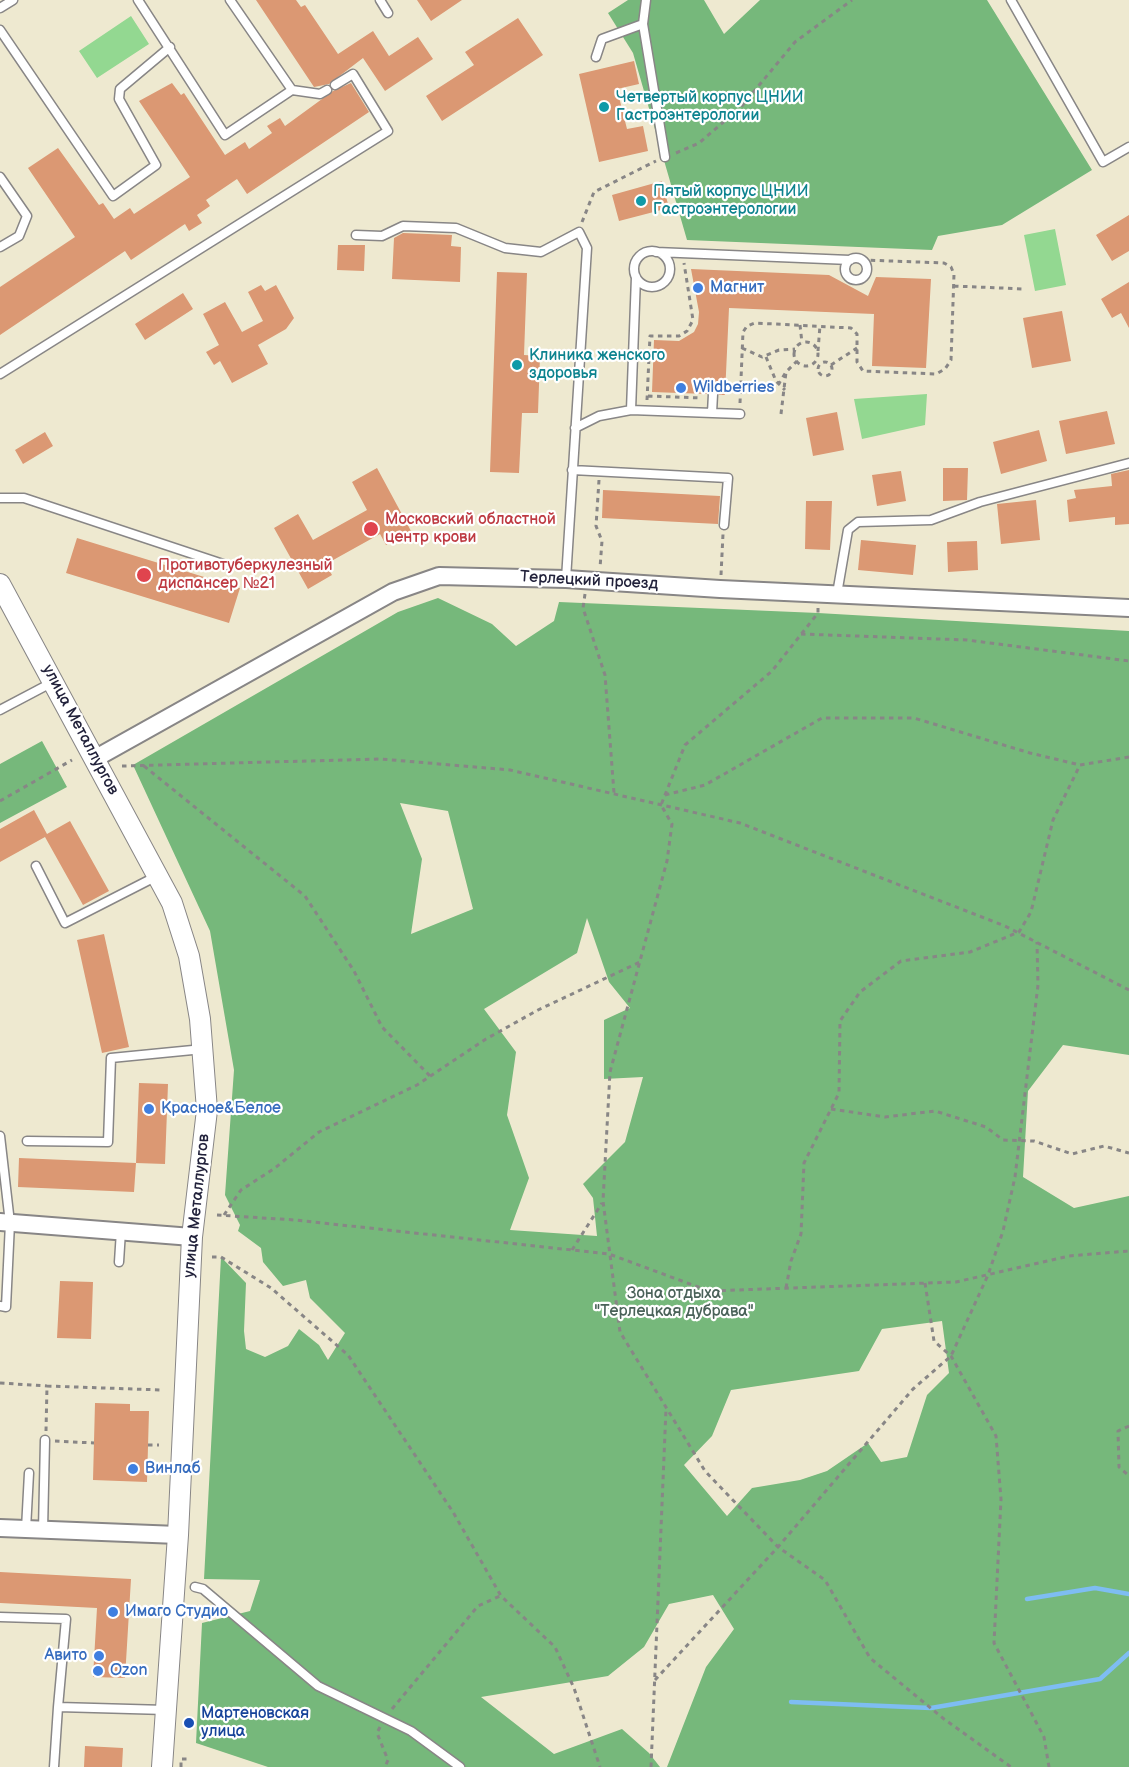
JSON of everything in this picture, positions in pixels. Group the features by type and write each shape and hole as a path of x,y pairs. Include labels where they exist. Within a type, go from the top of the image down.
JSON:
{"street":[{"name":"Терлецкий проезд","path":"96,758 393,592 421,581 456,574 1129,608"},
{"name":"улица Металлургов","path":"0,584 96,758 172,903 189,956 204,1049 207,1110 192,1237 178,1535 162,1767"},
{"path":"5,1222 192,1237"},
{"path":"0,1528 178,1535"}],"lane":[{"path":"0,8 13,0"},
{"path":"0,374 388,131 353,74 320,94 292,90 225,135 171,47 138,0"},
{"path":"230,0 292,90"},
{"path":"380,0 388,13"},
{"path":"646,0 643,24 665,157"},
{"path":"1011,0 1103,162 1129,147"},
{"path":"597,57 602,39 643,24"},
{"path":"0,30 113,196 156,165 119,99 120,88 171,47"},
{"path":"0,177 27,216 19,236 0,248"},
{"path":"356,235 382,236 403,226 456,228 505,248 541,252 579,232 587,248 566,579"},
{"path":"636,277 640,283 652,287 658,286 668,278 667,259 656,252"},
{"path":"631,410 636,261 645,253 863,260 867,266 867,274 858,281 850,279 845,273 845,266 850,260"},
{"path":"712,413 713,397"},
{"path":"575,428 599,416 631,410 740,414"},
{"path":"837,594 848,530 858,522 931,520 980,502 1129,463"},
{"path":"572,470 728,478 724,525"},
{"path":"0,498 24,498 226,565"},
{"path":"0,710 54,682"},
{"path":"36,866 65,923 158,876"},
{"path":"27,1141 108,1142 111,1058 204,1049"},
{"path":"0,1136 5,1222 6,1307 0,1306"},
{"path":"119,1262 121,1231"},
{"path":"34,1530 45,1440"},
{"path":"28,1473 34,1530"},
{"path":"195,1587 203,1588 212,1595 318,1686 411,1731 460,1767"},
{"path":"0,1617 66,1619 54,1767"},
{"path":"58,1707 166,1710"}],"path":[{"path":"579,232 594,192 699,143 741,107 795,42 852,0"},
{"path":"647,410 650,336 679,336 687,331 693,320 681,253"},
{"path":"740,395 743,332 750,324 851,328 857,334 857,362 863,370 941,372 951,360 953,271 944,263 863,260"},
{"path":"954,286 1024,289"},
{"path":"800,325 802,343"},
{"path":"820,326 817,359 821,364 831,365 857,348"},
{"path":"742,348 755,356 766,357 779,350 795,349 802,343 810,343 818,351"},
{"path":"795,349 797,362"},
{"path":"766,357 778,386 785,390"},
{"path":"797,362 806,366 817,359"},
{"path":"778,386 786,372 797,362"},
{"path":"821,364 819,370 823,376 832,372 831,365"},
{"path":"781,414 786,372"},
{"path":"631,396 713,397"},
{"path":"600,471 596,526 602,541 600,570"},
{"path":"720,589 724,525"},
{"path":"596,593 586,593 583,608 605,675 614,794"},
{"path":"661,805 685,745 772,671 818,613 819,593"},
{"path":"801,634 967,640 1129,661"},
{"path":"665,795 705,785 822,718 914,718 1030,753 1080,765 1129,757"},
{"path":"122,766 381,759 510,770 740,823 1019,932 1129,990"},
{"path":"0,801 72,760"},
{"path":"143,765 306,896 354,971 382,1027 430,1076"},
{"path":"786,1288 791,1261 801,1234 804,1163 839,1093 840,1021 860,992 901,961 970,952 1019,932 1032,912 1053,820 1080,765"},
{"path":"661,805 672,824 667,861 610,1072 603,1201 620,1332 705,1471 778,1547 825,1580 870,1658 944,1719 1011,1767"},
{"path":"654,1680 778,1547 913,1389 951,1356 988,1275 1004,1231 1015,1177 1038,985 1037,942"},
{"path":"224,1215 241,1190 275,1168 320,1132 430,1076 486,1039 538,1010 640,962"},
{"path":"831,1109 885,1117 935,1111 986,1127 1003,1140 1034,1141 1072,1154 1104,1146 1129,1153"},
{"path":"572,1250 603,1201"},
{"path":"217,1215 295,1220 609,1254 709,1291 956,1282 1069,1256 1129,1251"},
{"path":"212,1257 221,1257 271,1288 348,1355 453,1512 501,1596 555,1647 574,1688 600,1767"},
{"path":"925,1283 934,1341 951,1356 996,1436 1001,1499 994,1643 1044,1737 1049,1767"},
{"path":"0,1383 162,1390"},
{"path":"47,1386 45,1440 94,1443"},
{"path":"651,1767 666,1408"},
{"path":"1129,1426 1118,1431 1119,1467 1129,1476"},
{"path":"148,1445 159,1445"},
{"path":"385,1767 388,1760 378,1733 384,1718 478,1606 501,1596"},
{"path":"181,1767 182,1759 188,1759"}],"green space":[{"path":"628,0 704,0 724,34 760,0 987,0 1092,170 1002,225 938,236 932,250 687,240 633,53 608,13"},
{"path":"131,16 149,44 97,78 79,51"},
{"path":"1055,229 1066,285 1035,291 1024,235"},
{"path":"927,394 925,425 862,439 854,399"},
{"name":"Зона отдыха \"Терлецкая дубрава\"","path":"438,598 492,624 516,646 554,621 559,602 818,613 1129,631 1129,1055 1063,1045 1028,1091 1023,1177 1074,1208 1129,1196 1129,1767 667,1767 706,1667 734,1629 713,1595 669,1604 644,1647 608,1676 481,1697 554,1754 622,1729 649,1753 660,1767 268,1767 196,1743 202,1623 250,1611 260,1580 204,1579 221,1257 246,1283 244,1331 246,1349 265,1357 288,1346 299,1329 319,1345 328,1360 345,1333 310,1298 306,1280 283,1286 263,1262 261,1248 238,1231 240,1225 225,1195 234,1070 210,931 133,765 398,612","holes":["400,803 448,811 473,909 411,934 422,859","587,918 609,982 630,1008 604,1020 604,1079 643,1077 625,1142 583,1184 593,1198 597,1236 510,1230 529,1178 507,1115 516,1052 484,1009 577,953","942,1321 949,1373 927,1395 907,1457 881,1462 868,1443 827,1471 800,1480 752,1488 727,1516 684,1465 712,1436 731,1390 859,1371 882,1329"]},
{"path":"42,741 67,787 0,823 0,764"}],"building":[{"path":"256,0 296,0 301,7 305,5 338,54 373,31 389,56 418,37 433,59 385,91 363,58 329,84 314,87"},
{"path":"417,0 462,0 431,21"},
{"path":"518,18 543,55 442,121 426,96 474,65 465,52"},
{"name":"Четвертый корпус ЦНИИ Гастроэнтерологии","path":"634,61 639,84 617,89 627,129 643,126 648,151 599,162 579,74"},
{"path":"172,83 181,95 184,93 225,155 245,142 249,149 272,133 267,126 280,118 285,126 333,91 351,83 369,112 247,194 237,179 206,200 210,206 197,215 202,223 189,231 185,224 131,260 125,251 0,335 0,287 75,237 28,168 58,148 99,205 103,203 114,219 130,208 134,214 190,177 139,101"},
{"name":"Пятый корпус ЦНИИ Гастроэнтерологии","path":"662,181 669,208 619,221 612,195"},
{"path":"1129,215 1129,251 1112,261 1096,235"},
{"path":"403,233 452,235 451,246 461,247 460,282 392,279 394,238"},
{"path":"338,245 365,245 364,271 337,270"},
{"path":"691,269 829,275 868,296 876,277 931,279 926,368 872,366 874,314 729,308 725,395 719,395 713,388 707,394 652,392 654,340 679,341 694,332 698,324 699,312"},
{"name":"Клиника женского здоровья","path":"497,272 527,273 524,355 540,356 538,413 522,413 519,473 490,472"},
{"path":"1129,282 1129,328 1121,313 1112,318 1101,299"},
{"path":"261,285 265,291 276,285 294,318 286,329 258,345 268,364 232,383 220,361 214,365 206,352 219,345 203,314 225,302 242,332 263,321 248,292"},
{"path":"183,293 193,309 145,340 135,324"},
{"path":"1062,311 1071,361 1032,368 1023,318"},
{"path":"1107,411 1115,444 1066,454 1059,421"},
{"path":"837,412 844,450 813,456 806,418"},
{"path":"1039,430 1047,461 1001,474 993,442"},
{"path":"45,432 53,446 23,464 15,450"},
{"name":"Московский областной центр крови","path":"377,468 411,531 386,545 380,534 326,564 332,575 308,589 274,528 298,514 313,540 367,510 352,482"},
{"path":"943,468 968,468 967,500 943,501"},
{"path":"1129,470 1129,524 1115,525 1115,517 1069,522 1067,500 1076,498 1074,490 1112,486 1111,474"},
{"path":"901,471 906,501 877,506 872,475"},
{"path":"603,490 720,496 718,524 602,518"},
{"path":"1036,500 1040,540 1001,544 997,504"},
{"path":"806,501 832,501 830,550 805,549"},
{"path":"77,538 240,588 229,623 66,573"},
{"path":"861,540 916,545 913,575 858,570"},
{"path":"977,541 978,570 948,572 947,542"},
{"path":"34,810 47,834 70,821 109,891 83,905 45,837 0,862 0,829"},
{"path":"104,934 129,1047 102,1053 77,940"},
{"path":"139,1083 168,1084 165,1164 136,1163"},
{"path":"19,1158 136,1163 134,1192 18,1187"},
{"path":"60,1281 93,1282 91,1339 57,1338"},
{"path":"95,1403 130,1404 130,1411 149,1411 147,1482 93,1480"},
{"path":"0,1572 131,1579 125,1678 93,1677 97,1608 0,1603"},
{"path":"85,1746 123,1748 122,1767 84,1767"}],"waterway":[{"path":"1027,1599 1095,1588 1129,1594"},
{"path":"791,1702 931,1708 1100,1679 1129,1653"}],"place":[{"name":"Четвертый корпус ЦНИИ Гастроэнтерологии","path":"604,107"},
{"name":"Пятый корпус ЦНИИ Гастроэнтерологии","path":"641,201"},
{"name":"Магнит","path":"698,288"},
{"name":"Клиника женского здоровья","path":"517,365"},
{"name":"Wildberries","path":"681,388"},
{"name":"Московский областной центр крови","path":"371,529"},
{"name":"Противотуберкулезный диспансер №21","path":"144,575"},
{"name":"Красное&Белое","path":"149,1109"},
{"name":"Винлаб","path":"133,1469"},
{"name":"Имаго Студио","path":"113,1612"},
{"name":"Авито","path":"99,1656"},
{"name":"Ozon","path":"98,1671"},
{"name":"Мартеновская улица","path":"189,1723"}]}
